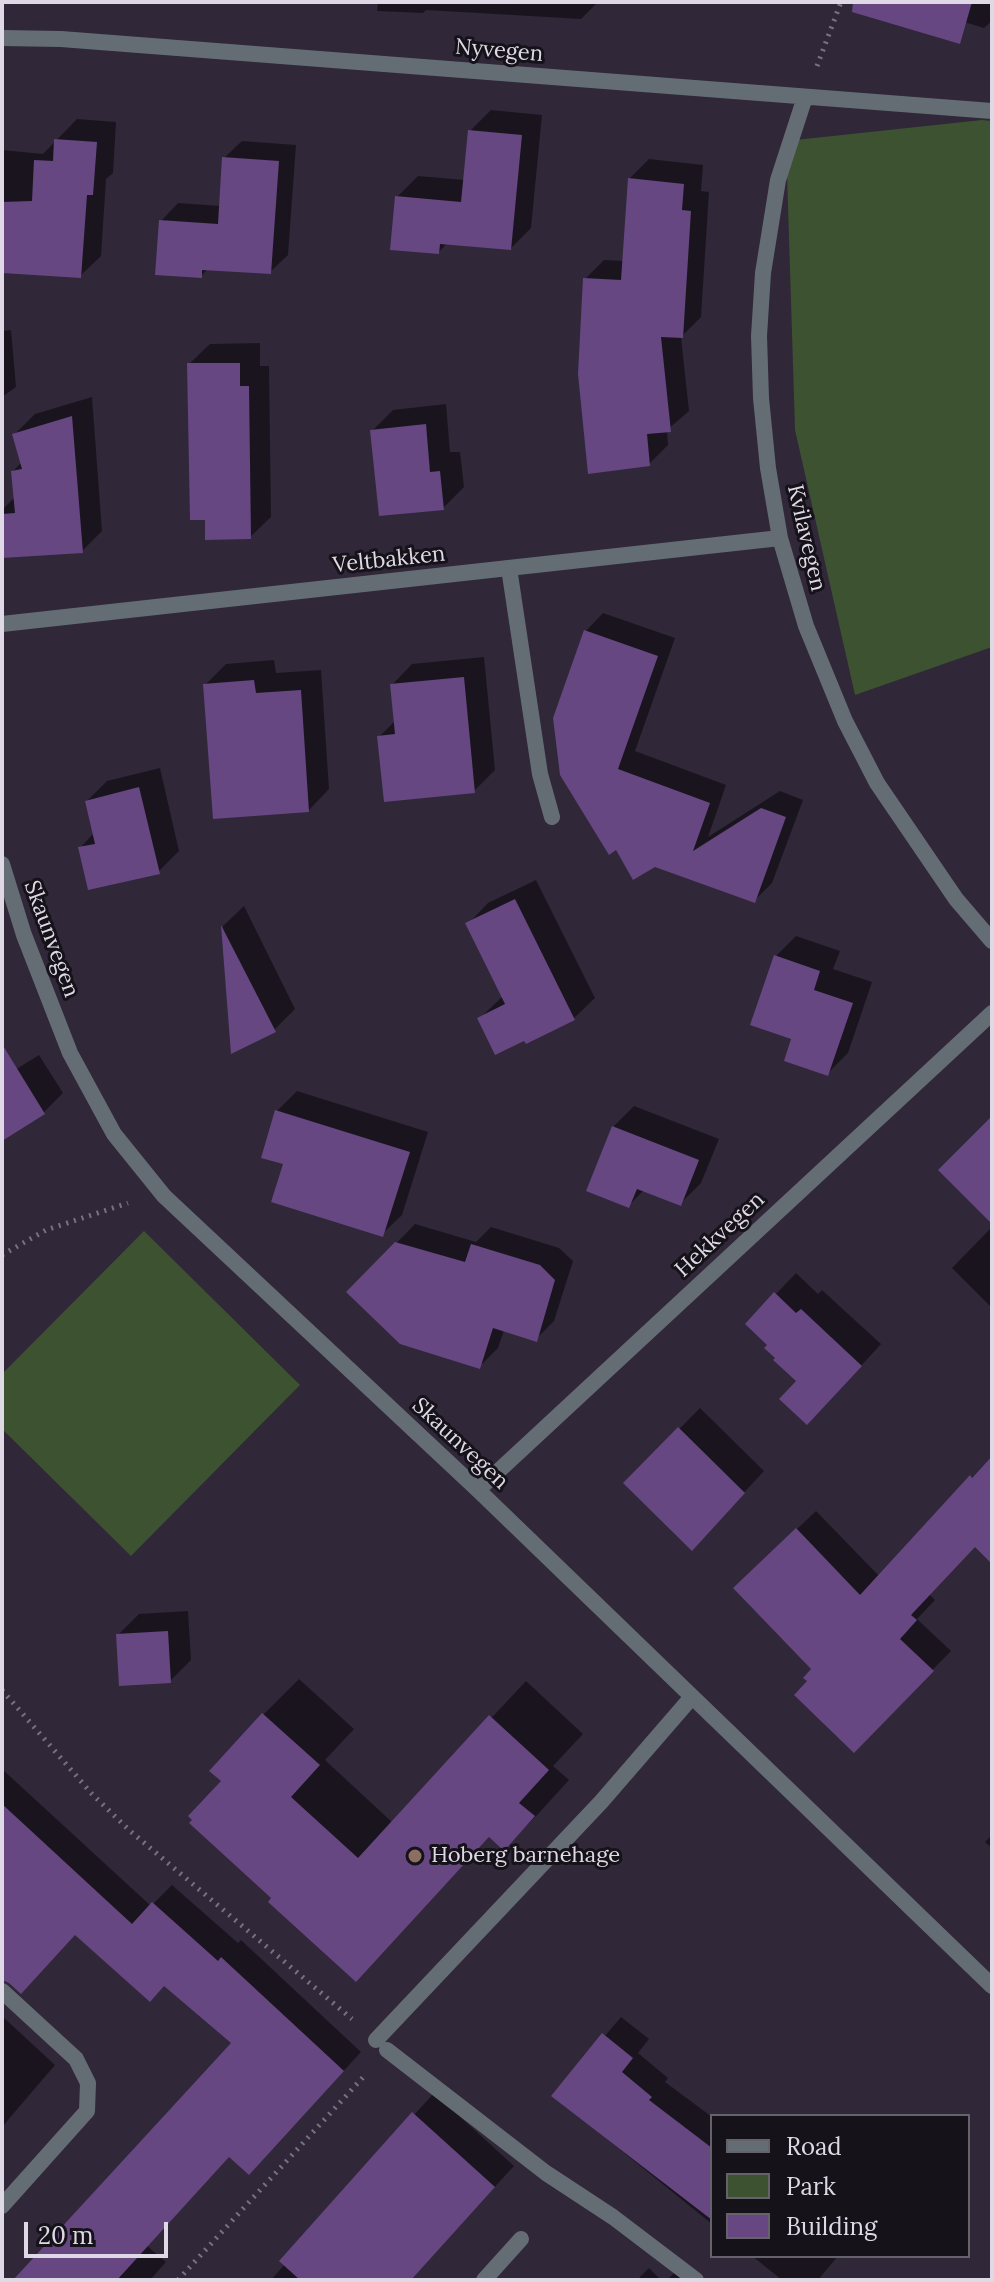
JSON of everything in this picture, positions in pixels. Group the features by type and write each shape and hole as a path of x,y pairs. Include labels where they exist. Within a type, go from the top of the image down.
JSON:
{"street":[{"name":"Nyvegen","path":"2,38 61,39 992,111"},
{"name":"Kvilavegen","path":"805,97 778,180 763,273 759,336 768,468 780,538 806,626 845,721 877,783 956,899 992,941"},
{"name":"Veltbakken","path":"2,624 780,538"},
{"path":"509,568 540,774 552,817"},
{"name":"Skaunvegen","path":"2,864 24,935 70,1053 114,1134 164,1196 478,1490 992,1986"},
{"name":"Hekkvegen","path":"478,1490 992,1013"},
{"path":"691,1698 381,2045 546,2173 613,2217 696,2280"},
{"path":"2,1991 76,2059 88,2083 87,2111 2,2206"},
{"path":"484,2280 521,2239"}],"path":[{"path":"805,97 841,2"},
{"path":"2,1255 46,1230 120,1205 164,1196"},
{"path":"2,1690 92,1794 129,1830 381,2045 178,2280"}],"green space":[{"path":"992,121 992,647 855,695 795,430 786,141"},
{"path":"144,1231 300,1385 131,1556 2,1429 2,1374"}],"building":[{"path":"853,2 972,2 960,44 852,12"},
{"path":"468,130 522,135 511,250 440,244 439,254 390,250 395,196 461,202"},
{"path":"54,139 97,142 93,195 87,195 81,278 2,273 2,202 32,201 34,160 53,161"},
{"path":"222,157 279,161 271,274 202,270 202,278 155,275 159,220 218,224"},
{"path":"628,178 684,184 682,210 691,211 683,338 661,337 671,432 647,434 650,466 588,474 578,374 583,278 621,280"},
{"path":"187,363 240,363 240,386 249,386 251,539 205,540 205,520 190,520"},
{"path":"72,416 83,553 2,558 2,514 15,513 11,471 22,469 12,434"},
{"path":"426,424 430,472 440,471 444,510 379,516 370,430"},
{"path":"584,630 658,656 618,769 710,803 693,851 761,808 786,817 755,903 655,867 633,880 616,850 609,855 560,775 553,718"},
{"path":"464,677 475,793 384,802 377,736 395,734 390,684"},
{"path":"254,680 256,693 301,690 309,812 213,819 203,684"},
{"path":"139,787 160,874 88,890 78,847 95,844 85,801"},
{"path":"515,899 575,1020 495,1055 477,1018 505,1004 465,923"},
{"path":"221,925 276,1032 231,1054"},
{"path":"774,955 820,971 814,990 853,1003 828,1076 784,1061 791,1039 750,1025"},
{"path":"2,1044 45,1114 2,1141"},
{"path":"275,1110 410,1152 383,1237 271,1202 283,1164 261,1158"},
{"path":"992,1116 992,1224 938,1170"},
{"path":"612,1126 699,1160 681,1206 637,1189 629,1208 586,1191"},
{"path":"395,1242 465,1262 471,1244 540,1265 555,1280 537,1342 493,1328 480,1369 400,1344 346,1292"},
{"path":"774,1292 796,1313 801,1309 862,1366 807,1425 779,1399 796,1381 773,1360 775,1358 764,1348 767,1345 745,1324"},
{"path":"678,1427 745,1493 692,1551 623,1483"},
{"path":"992,1456 992,1564 975,1547 911,1615 917,1620 900,1639 934,1671 854,1753 794,1695 807,1681 803,1678 811,1669 733,1588 796,1528 860,1595 970,1475 972,1478"},
{"path":"168,1631 171,1683 119,1686 116,1634"},
{"path":"262,1713 320,1765 291,1797 358,1858 489,1715 549,1770 519,1803 535,1816 504,1851 489,1837 356,1982 268,1902 271,1898 189,1823 192,1820 188,1816 221,1781 209,1771"},
{"path":"2,1804 132,1924 152,1902 218,1961 221,1957 344,2071 249,2175 229,2157 117,2280 13,2280 231,2043 164,1986 150,2002 75,1935 21,1994 2,1980"},
{"path":"602,2033 633,2058 622,2072 652,2097 649,2100 710,2146 710,2218 551,2096"},
{"path":"412,2112 495,2187 411,2280 300,2280 279,2261"}],"place":[{"name":"Hoberg barnehage","path":"415,1856"}]}
